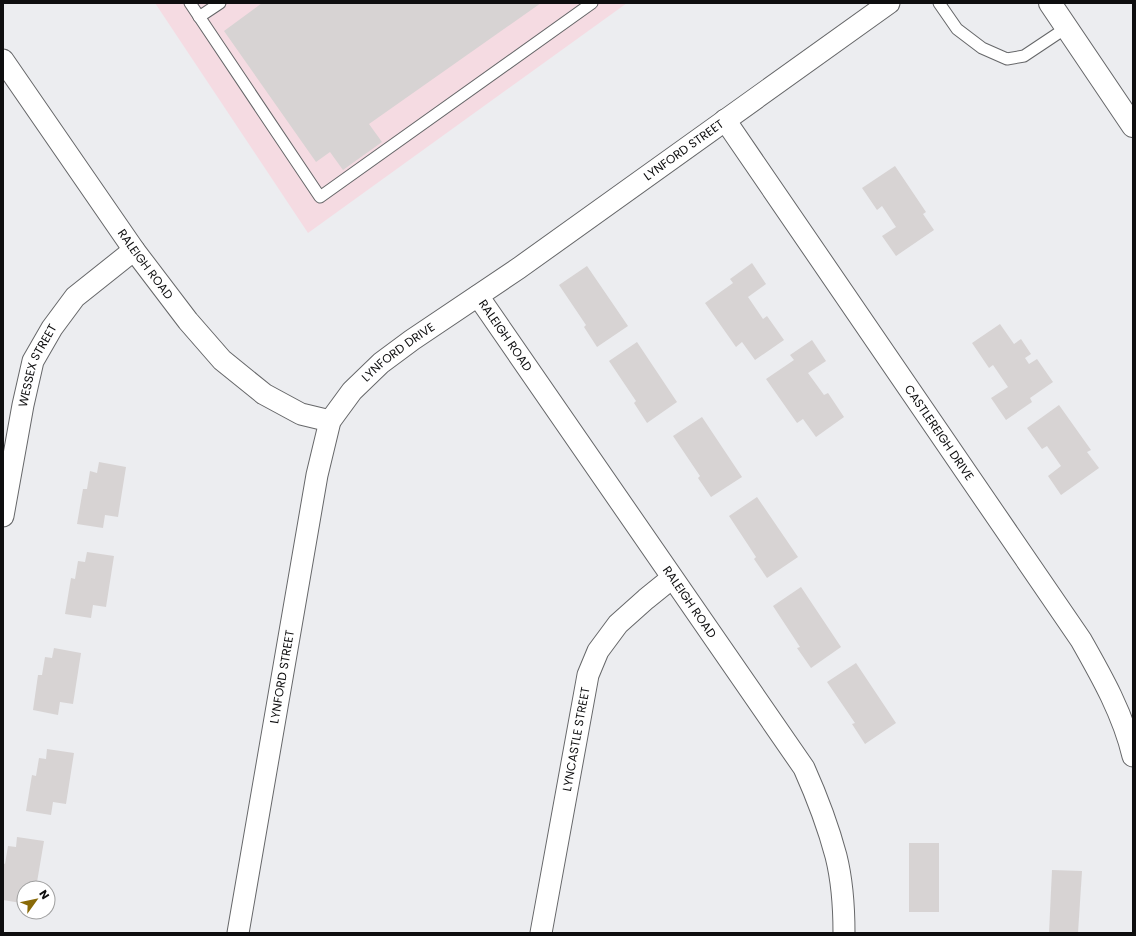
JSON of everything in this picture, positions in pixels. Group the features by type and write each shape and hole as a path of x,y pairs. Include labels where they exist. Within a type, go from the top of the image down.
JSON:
{"street":[{"name":"LYNFORD STREET","path":"478,296 889,3"},
{"path":"1050,3 1133,126"},
{"name":"RALEIGH ROAD","path":"3,60 134,250 188,321 222,360 264,394 301,414 330,421"},
{"name":"CASTLEREIGH DRIVE","path":"725,120 1081,640 1109,689 1129,741 1133,756"},
{"name":"WESSEX STREET","path":"3,516 23,405 33,361 52,328 75,297 134,250"},
{"name":"RALEIGH ROAD","path":"478,296 804,768 821,807 836,857 844,908 844,933"},
{"name":"LYNFORD DRIVE","path":"330,421 352,391 381,363 412,340 478,296"},
{"name":"LYNFORD STREET","path":"238,933 317,475 330,421"},
{"name":"LYNCASTLE STREET","path":"541,933 588,675 598,651 618,624 672,578"}],"lane":[{"path":"190,3 320,197 592,3"},
{"path":"200,17 220,3"},
{"path":"939,3 957,29 982,48 1007,59 1024,56 1066,28"}],"shaded area":[{"path":"155,3 627,3 308,233"}],"building":[{"path":"262,3 541,3 369,124 382,142 343,170 330,152 316,162 224,31"},
{"path":"895,166 926,212 923,214 934,230 896,256 882,236 896,227 882,206 877,210 862,188"},
{"path":"752,263 766,284 748,297 763,319 767,316 784,340 755,360 742,342 736,347 705,303 733,283 730,279"},
{"path":"587,266 628,326 597,347 584,327 586,325 559,285"},
{"path":"1000,324 1014,344 1021,339 1031,354 1025,358 1029,364 1037,359 1053,382 1030,398 1032,402 1006,420 991,398 1008,387 993,365 989,368 972,343"},
{"path":"812,340 826,361 808,373 824,395 828,393 844,417 816,437 803,419 797,423 766,379 794,360 790,355"},
{"path":"637,342 677,402 647,423 634,403 636,401 609,361"},
{"path":"1059,405 1091,450 1087,452 1099,468 1061,495 1048,476 1061,466 1047,446 1042,449 1027,428"},
{"path":"702,417 742,477 711,497 698,478 700,476 673,436"},
{"path":"99,462 126,467 118,517 105,515 103,528 77,524 83,489 87,489 90,471 97,473"},
{"path":"757,497 798,557 767,578 754,559 756,557 729,516"},
{"path":"87,552 114,556 106,607 93,605 91,618 65,614 71,578 75,579 78,561 85,562"},
{"path":"801,587 841,647 811,668 797,648 800,647 773,606"},
{"path":"54,648 81,653 73,704 60,702 58,715 33,710 38,675 42,675 45,657 52,658"},
{"path":"856,663 896,723 865,744 852,724 855,723 827,682"},
{"path":"47,749 74,753 66,804 53,802 51,815 26,811 32,775 36,776 39,758 46,759"},
{"path":"17,837 44,841 37,880 16,880 16,902 3,900 3,863 5,864 8,846 16,847"},
{"path":"909,843 939,843 939,912 909,912"},
{"path":"1052,870 1082,871 1078,933 1049,933"}]}
